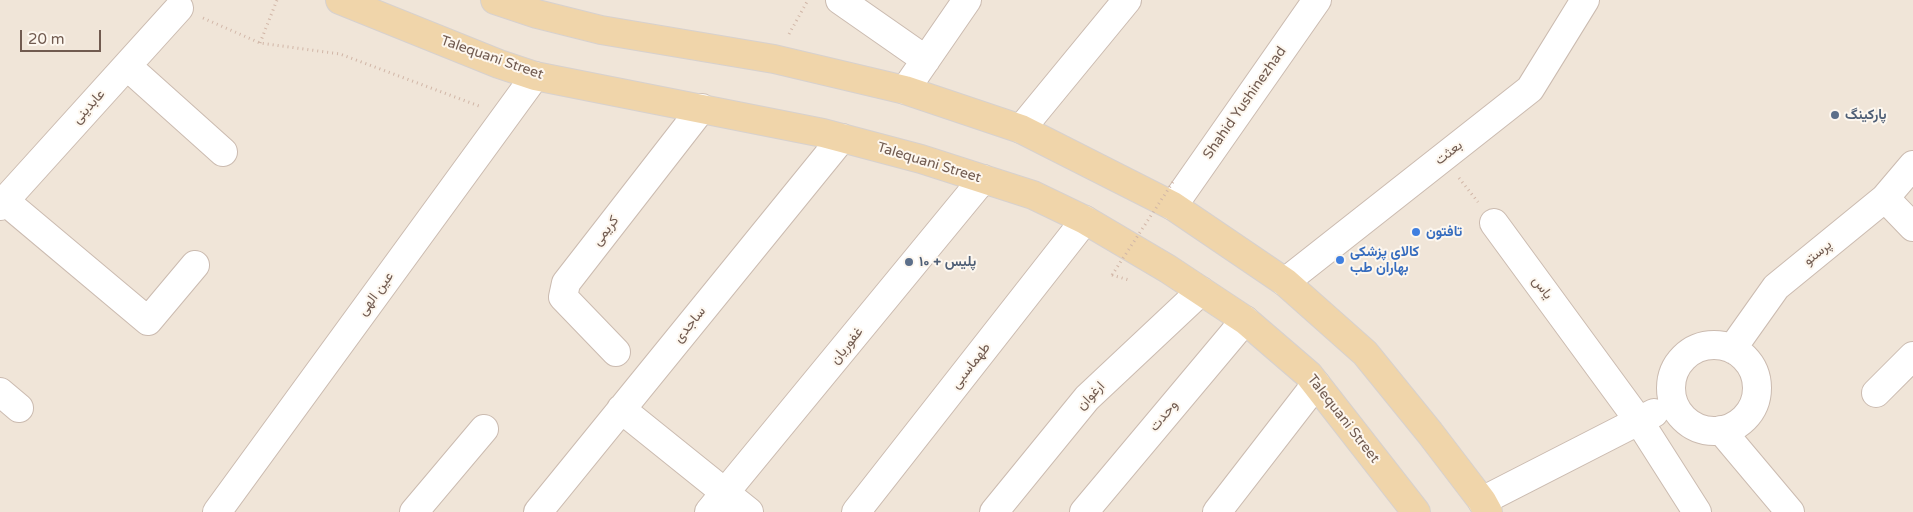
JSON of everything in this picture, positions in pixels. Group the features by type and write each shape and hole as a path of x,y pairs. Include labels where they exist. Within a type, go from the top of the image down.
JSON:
{"main road":[{"name":"Talequani Street","path":"340,0 499,64 535,76 702,108 842,138 921,159 1034,195 1085,220 1168,269 1245,320 1309,375 1416,512"},
{"path":"495,0 541,7 601,30 774,59 905,90 1020,129 1173,194 1285,282 1365,353 1430,432 1485,507"}],"street":[{"path":"840,0 926,60"},
{"path":"905,90 967,0"},
{"path":"1020,129 1127,0"},
{"name":"Shahid Yushinezhad","path":"1173,194 1317,0"},
{"name":"بعثت","path":"1285,282 1530,89 1585,0"},
{"name":"عابدینی","path":"2,203 178,8"},
{"path":"127,66 223,152"},
{"name":"عین الهی","path":"217,512 535,76"},
{"name":"کریمی","path":"616,352 563,297 566,283 702,108"},
{"name":"ساجدی","path":"538,512 842,138"},
{"name":"پرستو","path":"1732,349 1776,288 1885,198 1913,165"},
{"name":"غفوریان","path":"718,503 984,179"},
{"path":"1885,198 1913,226"},
{"path":"2,203 148,321 195,265"},
{"name":"طهماسبی","path":"856,512 1085,220"},
{"name":"یاس","path":"1494,223 1639,421 1697,512"},
{"name":"ارغوان","path":"994,512 1087,398 1201,291"},
{"name":"وحدت","path":"1084,512 1245,320"},
{"path":"1718,345 1732,349 1744,356 1752,367 1757,381 1757,394 1753,408 1744,419 1733,427 1721,430 1704,430 1692,425 1681,415 1674,402 1671,388 1674,374 1681,361 1691,352 1704,346 1718,345"},
{"path":"1876,393 1913,356"},
{"path":"1217,512 1316,384"},
{"path":"1485,507 1674,402"},
{"path":"621,409 718,503 749,512"},
{"path":"414,512 484,429"},
{"path":"1721,430 1790,512"}],"path":[{"path":"260,43 277,0"},
{"path":"774,59 808,0"},
{"path":"178,8 260,43 340,54 506,116"},
{"path":"1443,157 1494,223"},
{"path":"1130,281 1112,274 1173,194"}],"shaded area":[{"path":"0,0 1913,0 1913,512 0,512"}],"place":[{"name":"پارکینگ","path":"1835,115"},
{"name":"تافتون","path":"1416,232"},
{"name":"کالای پزشکی بهاران طب","path":"1340,260"},
{"name":"پلیس + ۱۰","path":"909,262"}]}
